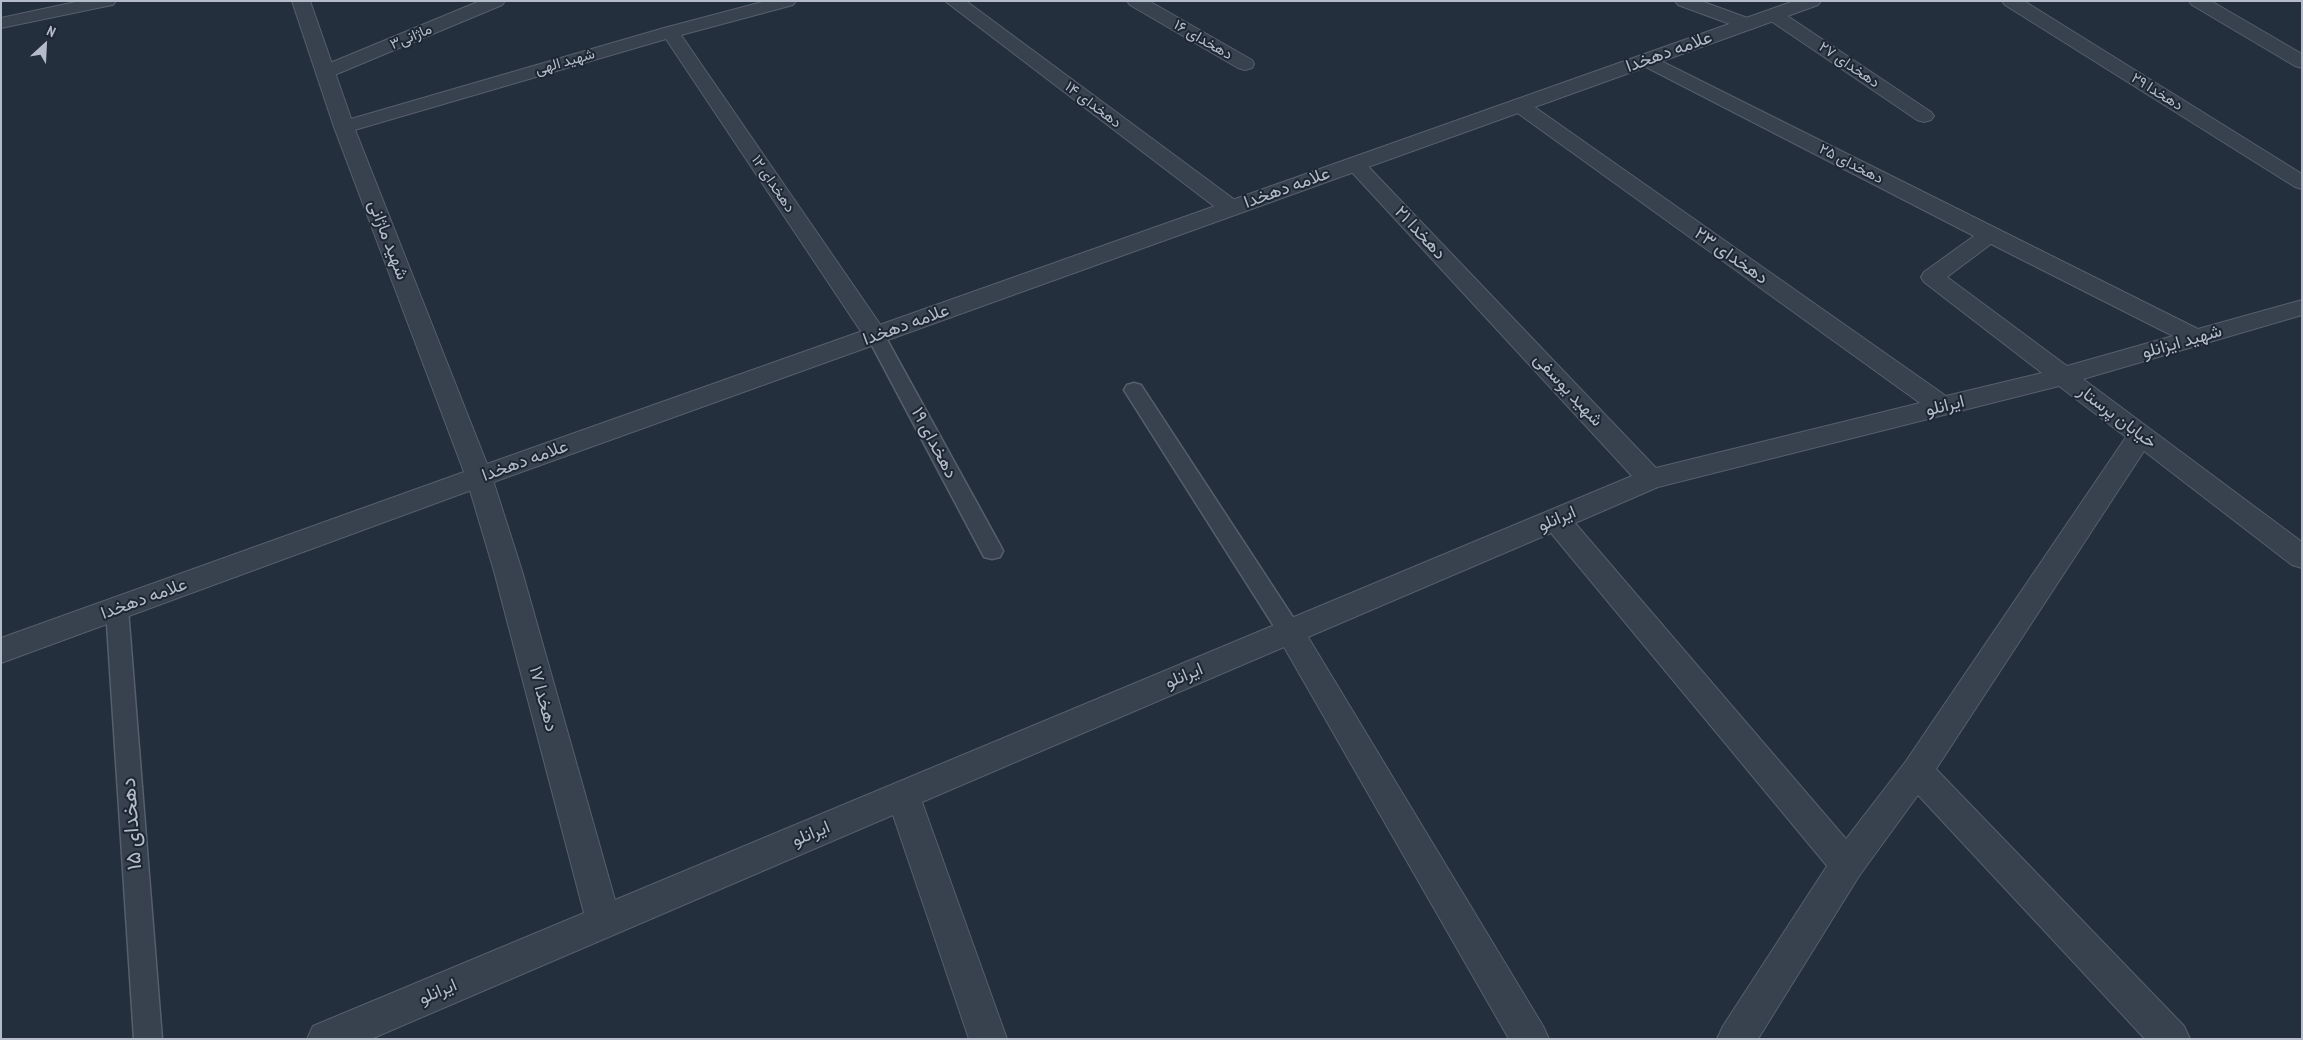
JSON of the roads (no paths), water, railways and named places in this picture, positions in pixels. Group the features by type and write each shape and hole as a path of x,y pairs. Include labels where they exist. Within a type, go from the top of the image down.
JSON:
{"street":[{"path":"1,23 107,1"},
{"name":"شهید ماژانی","path":"301,1 344,127 479,477"},
{"name":"ماژانی۳","path":"325,72 496,1"},
{"name":"شهید الهی","path":"344,127 670,32 787,1"},
{"name":"دهخدای ۱۴","path":"954,1 1231,208"},
{"name":"دهخدای ۱۶","path":"1136,1 1245,64"},
{"path":"1684,1 1747,24"},
{"name":"علامه دهخدا","path":"1,650 479,477 1812,1"},
{"name":"دهخدا ۲۹","path":"2011,1 2302,183"},
{"path":"2198,1 2302,62"},
{"name":"دهخدای ۲۷","path":"1774,15 1924,116"},
{"name":"دهخدای ۱۲","path":"670,32 876,336"},
{"name":"دهخدای ۲۵","path":"1647,60 2196,338"},
{"name":"دهخدای ۲۳","path":"1519,105 1942,406"},
{"name":"دهخدا ۲۱","path":"1355,164 1484,302"},
{"name":"خیابان پرستار","path":"1990,234 1932,276 2302,557"},
{"name":"شهید یوسفی","path":"1484,302 1651,479"},
{"name":"شهید ایزانلو","path":"2063,376 2302,307"},
{"name":"ایرانلو","path":"326,1039 1651,479 2063,376"},
{"path":"1736,1039 1847,865 1917,771 2141,436"},
{"name":"دهخدا ۱۷","path":"479,477 508,571 604,922"},
{"path":"1556,519 1847,865"},
{"path":"1290,632 1530,1039"},
{"path":"1917,771 2171,1039"},
{"path":"903,795 988,1039"}],"lane":[{"name":"دهخدای ۱۹","path":"876,336 992,551"},
{"path":"1134,390 1290,632"},
{"name":"دهخدای ۱۵","path":"117,608 148,1039"}]}
